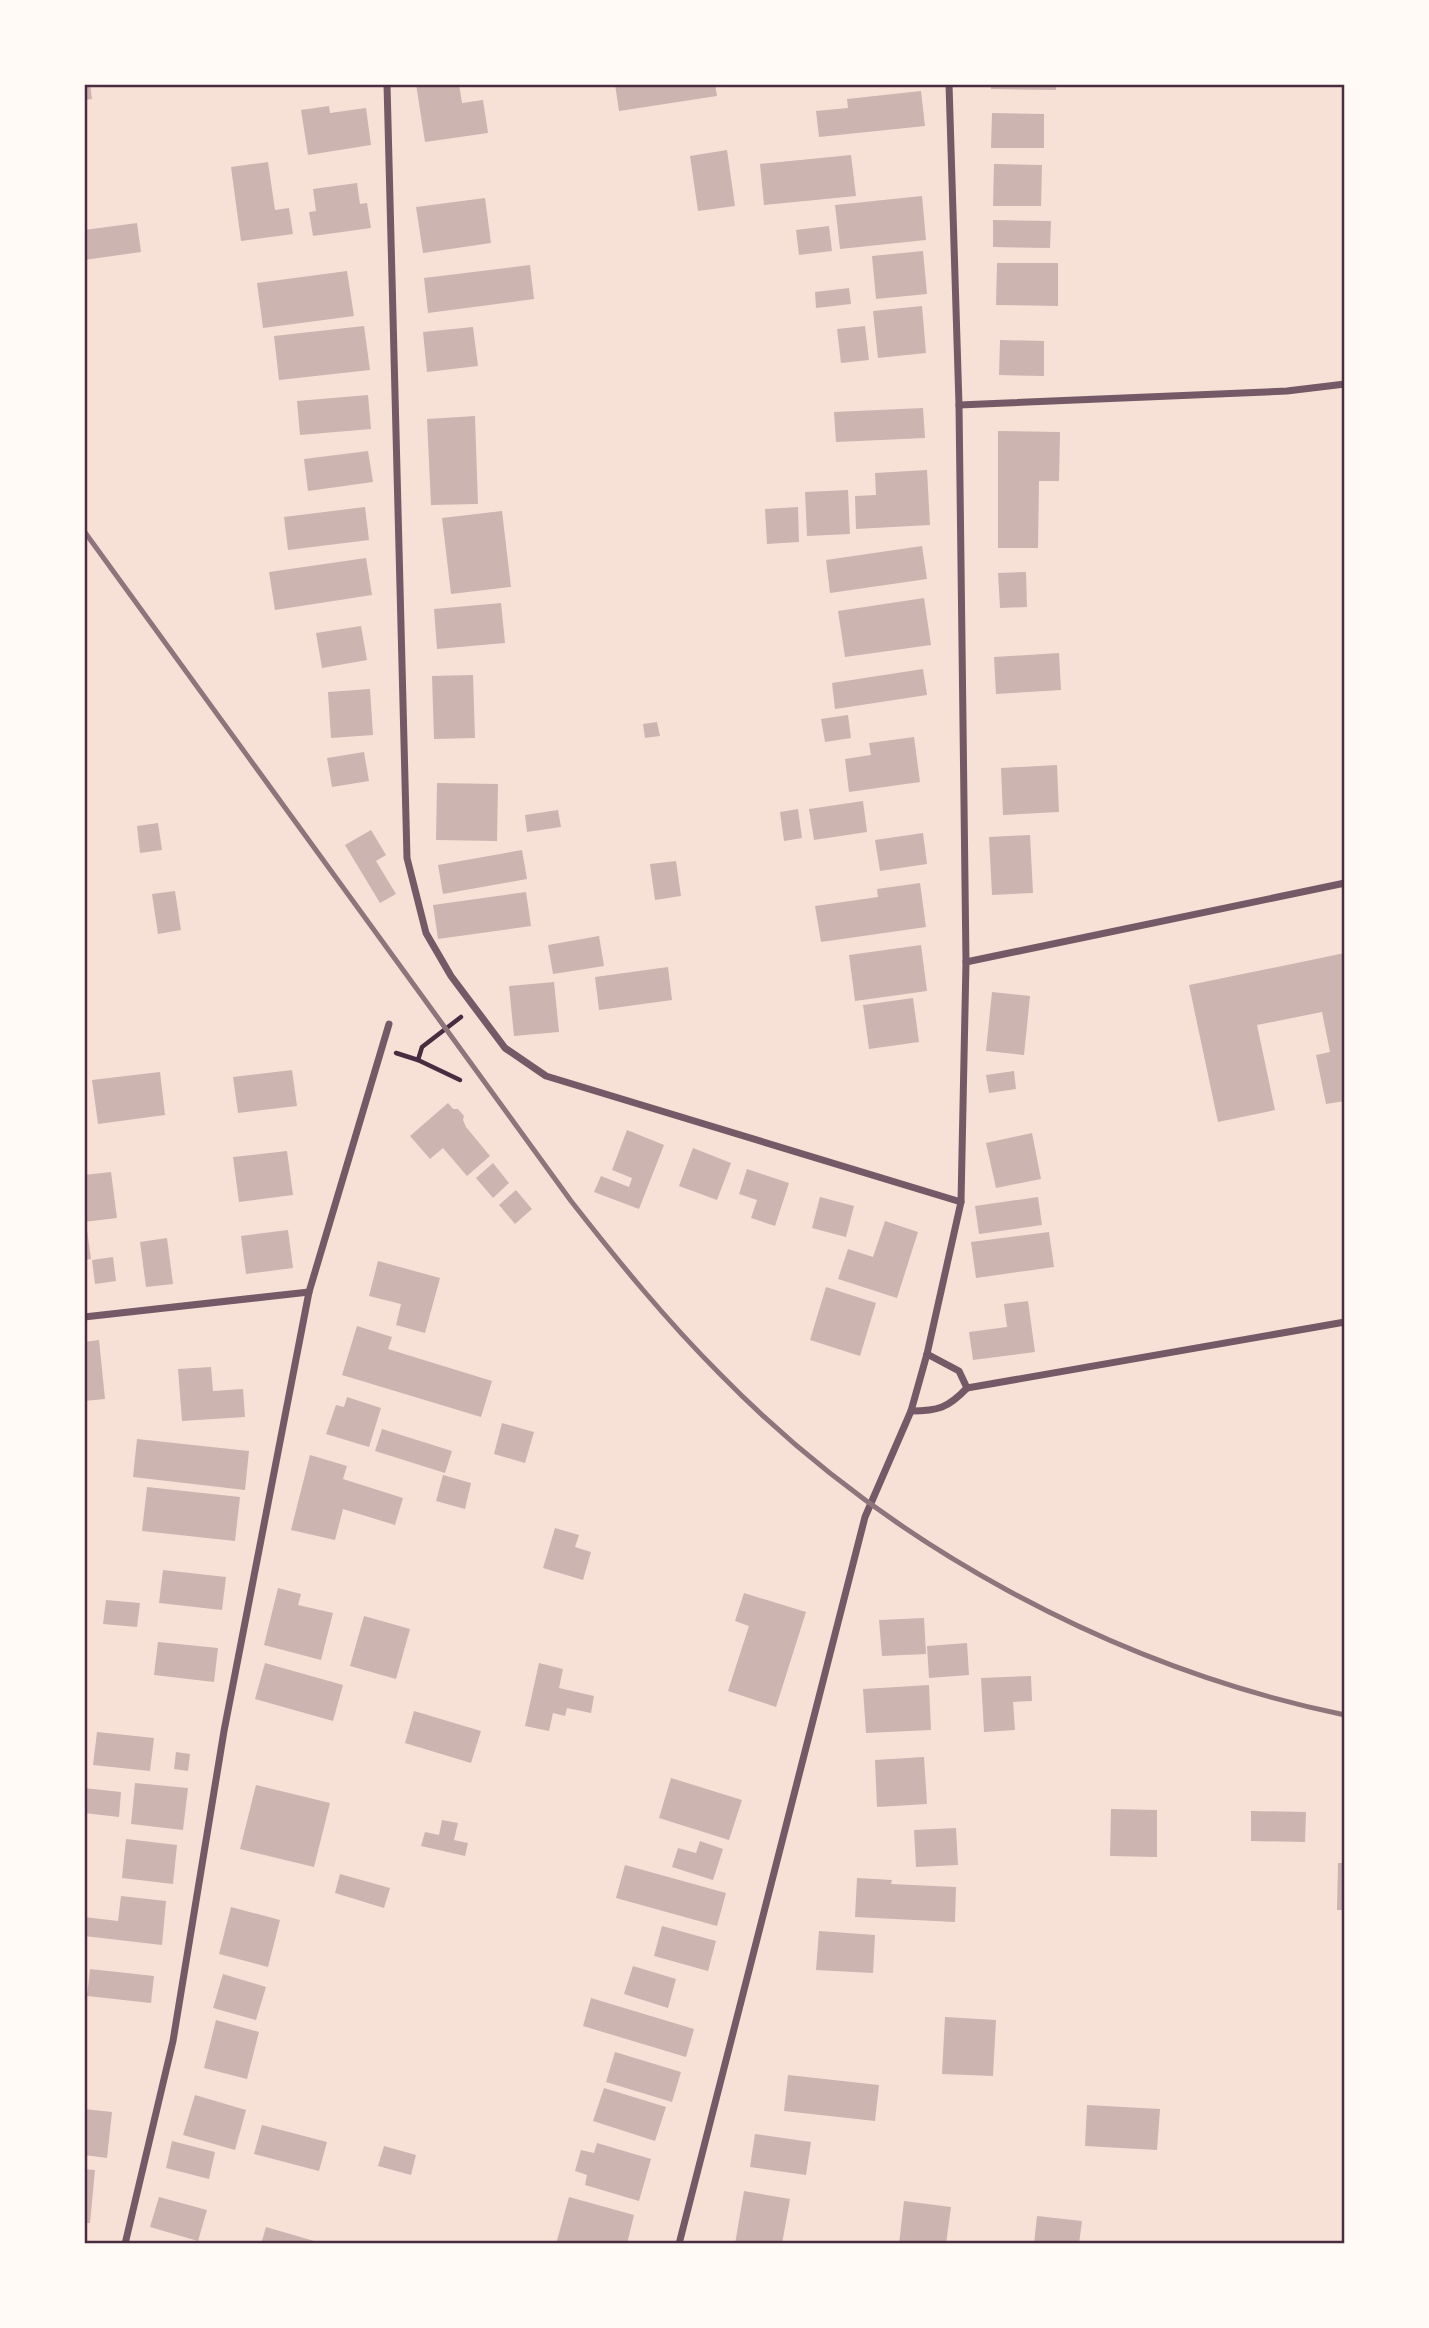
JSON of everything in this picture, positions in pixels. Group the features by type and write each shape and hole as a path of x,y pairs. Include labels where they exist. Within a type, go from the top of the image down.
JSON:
{"street":[{"path":"387,84 407,858 426,933 451,976 505,1048 546,1076 961,1202"},
{"path":"679,2244 865,1517 911,1411 927,1354 961,1202 966,962 959,405 949,84"},
{"path":"959,405 1287,391 1345,384"},
{"path":"966,962 1345,883"},
{"path":"125,2244 173,2041 224,1731 309,1292 389,1024"},
{"path":"84,1317 309,1292"},
{"path":"911,1411 933,1411 953,1403 967,1388 1345,1321"},
{"path":"927,1354 959,1371 967,1388"}],"path":[{"path":"418,1060 422,1047 473,1007"},
{"path":"382,1049 418,1060 460,1080"}],"building":[{"path":"84,84 90,84 92,99 84,100"},
{"path":"416,84 459,84 462,103 483,100 488,133 425,142"},
{"path":"615,84 715,84 717,96 619,111"},
{"path":"991,84 1056,84 1056,90 991,89"},
{"path":"921,91 925,126 819,137 816,111 848,108 847,99"},
{"path":"329,106 330,113 366,108 371,145 308,155 301,110"},
{"path":"992,113 1044,114 1044,148 991,148"},
{"path":"727,150 735,206 698,211 690,156"},
{"path":"851,155 856,196 764,205 760,164"},
{"path":"268,162 275,210 289,208 293,234 241,241 231,167"},
{"path":"994,164 1042,165 1041,206 993,206"},
{"path":"357,183 360,204 367,203 371,228 313,236 309,212 316,211 313,189"},
{"path":"922,196 926,240 840,249 835,205"},
{"path":"485,198 491,243 423,253 416,207"},
{"path":"993,220 1051,221 1050,248 993,247"},
{"path":"137,223 141,252 84,260 84,230"},
{"path":"829,226 832,251 799,255 796,230"},
{"path":"923,251 927,294 876,299 872,256"},
{"path":"997,263 1058,263 1058,306 996,305"},
{"path":"530,265 534,299 428,313 424,278"},
{"path":"347,271 354,316 263,328 257,283"},
{"path":"849,288 851,304 816,308 815,292"},
{"path":"922,306 926,353 878,358 873,311"},
{"path":"364,326 370,370 279,380 274,336"},
{"path":"865,326 869,360 841,363 837,329"},
{"path":"473,327 478,366 427,372 423,332"},
{"path":"1000,340 1044,341 1044,376 999,375"},
{"path":"368,395 371,429 300,435 297,401"},
{"path":"923,408 925,438 836,442 834,412"},
{"path":"475,416 478,504 431,505 427,419"},
{"path":"998,431 1060,432 1059,481 1039,481 1038,548 998,548"},
{"path":"368,451 373,482 308,491 304,459"},
{"path":"927,470 930,525 856,529 855,496 876,495 875,473"},
{"path":"848,490 850,534 807,536 805,492"},
{"path":"365,507 369,540 288,550 284,517"},
{"path":"798,507 799,542 767,544 765,509"},
{"path":"502,511 511,587 451,594 442,518"},
{"path":"922,546 927,579 830,593 826,560"},
{"path":"366,558 372,595 275,610 269,572"},
{"path":"1026,572 1027,607 1000,608 998,573"},
{"path":"924,598 931,645 845,657 838,611"},
{"path":"501,603 505,643 437,649 434,609"},
{"path":"361,626 367,660 322,668 316,633"},
{"path":"1059,653 1061,690 996,694 994,657"},
{"path":"923,669 927,695 835,709 832,683"},
{"path":"473,675 475,738 434,739 432,676"},
{"path":"370,689 373,735 331,738 328,692"},
{"path":"848,715 851,738 825,742 821,719"},
{"path":"657,722 660,736 645,738 643,724"},
{"path":"914,737 920,782 849,792 845,759 871,755 869,743"},
{"path":"364,752 369,781 332,787 327,758"},
{"path":"1057,765 1059,812 1003,815 1001,768"},
{"path":"437,783 498,784 497,841 436,840"},
{"path":"863,801 867,832 814,840 809,809"},
{"path":"798,809 802,838 784,841 780,812"},
{"path":"558,810 561,827 527,832 525,815"},
{"path":"158,823 162,850 140,853 137,826"},
{"path":"371,830 386,855 376,861 396,894 380,903 345,845"},
{"path":"923,833 927,864 880,871 875,840"},
{"path":"1030,835 1033,893 992,895 989,837"},
{"path":"522,850 527,879 443,894 438,865"},
{"path":"676,861 681,896 655,900 650,864"},
{"path":"920,883 926,927 821,942 815,906 878,897 877,889"},
{"path":"175,891 181,930 158,934 152,894"},
{"path":"526,892 531,926 438,939 433,905"},
{"path":"599,936 604,966 553,974 548,945"},
{"path":"921,945 927,991 855,1001 849,955"},
{"path":"1345,953 1345,1101 1326,1104 1316,1055 1330,1052 1322,1012 1257,1025 1275,1110 1218,1122 1189,985"},
{"path":"668,967 672,1000 599,1010 595,977"},
{"path":"554,982 559,1032 514,1036 509,986"},
{"path":"992,992 1030,996 1024,1055 986,1051"},
{"path":"913,998 919,1042 869,1049 863,1005"},
{"path":"292,1070 297,1106 238,1113 233,1077"},
{"path":"1014,1071 1016,1089 989,1093 986,1075"},
{"path":"160,1072 165,1115 98,1124 92,1080"},
{"path":"448,1103 464,1116 466,1127 490,1156 467,1176 443,1148 430,1159 410,1136"},
{"path":"627,1130 664,1145 639,1209 594,1192 601,1176 629,1187 632,1178 612,1170"},
{"path":"1032,1133 1041,1179 996,1188 986,1143"},
{"path":"693,1148 731,1163 717,1200 679,1186"},
{"path":"287,1151 293,1195 239,1202 233,1157"},
{"path":"493,1163 509,1183 493,1198 476,1178"},
{"path":"747,1169 789,1183 775,1226 751,1218 757,1200 739,1194"},
{"path":"111,1172 117,1218 84,1222 84,1175"},
{"path":"516,1190 532,1209 515,1224 499,1205"},
{"path":"820,1197 854,1206 846,1237 812,1228"},
{"path":"1038,1197 1042,1225 979,1234 975,1206"},
{"path":"885,1221 918,1232 897,1298 838,1279 848,1249 873,1257"},
{"path":"84,1230 87,1230 91,1259 84,1260"},
{"path":"288,1230 293,1268 246,1274 241,1236"},
{"path":"1049,1232 1054,1267 976,1278 971,1242"},
{"path":"167,1238 173,1284 146,1287 140,1242"},
{"path":"113,1257 116,1281 95,1284 92,1260"},
{"path":"378,1261 440,1278 425,1333 396,1325 401,1304 369,1296"},
{"path":"826,1287 876,1303 860,1356 810,1340"},
{"path":"1028,1301 1035,1352 973,1360 969,1332 1007,1327 1004,1304"},
{"path":"357,1326 392,1337 388,1349 492,1381 481,1417 342,1375"},
{"path":"99,1340 105,1399 84,1401 84,1342"},
{"path":"211,1367 213,1391 243,1389 245,1417 182,1421 178,1369"},
{"path":"347,1397 381,1408 369,1447 326,1434 336,1405 344,1407"},
{"path":"502,1423 534,1432 525,1463 494,1454"},
{"path":"382,1429 452,1451 445,1473 375,1451"},
{"path":"137,1439 249,1451 245,1490 133,1477"},
{"path":"310,1455 347,1466 343,1479 403,1498 395,1525 343,1509 335,1540 291,1530"},
{"path":"443,1475 471,1483 465,1509 436,1501"},
{"path":"147,1487 240,1497 235,1541 142,1531"},
{"path":"555,1528 579,1535 575,1547 591,1552 583,1580 543,1568"},
{"path":"163,1570 226,1577 222,1610 159,1603"},
{"path":"278,1588 301,1594 298,1605 333,1613 321,1660 264,1645"},
{"path":"744,1593 806,1612 776,1707 728,1691 749,1626 735,1621"},
{"path":"106,1600 140,1603 137,1627 103,1624"},
{"path":"364,1616 410,1629 396,1679 350,1666"},
{"path":"924,1618 926,1654 882,1656 879,1620"},
{"path":"158,1642 218,1648 214,1682 154,1675"},
{"path":"967,1643 969,1675 929,1678 927,1646"},
{"path":"265,1663 343,1685 333,1721 255,1699"},
{"path":"539,1663 563,1669 559,1688 594,1696 591,1713 567,1708 565,1716 553,1713 549,1731 525,1726"},
{"path":"1031,1676 1032,1701 1013,1702 1015,1730 984,1732 981,1678"},
{"path":"929,1685 931,1730 866,1733 863,1689"},
{"path":"414,1711 481,1731 471,1763 405,1743"},
{"path":"97,1732 154,1738 150,1771 93,1765"},
{"path":"176,1752 190,1754 188,1771 174,1769"},
{"path":"924,1757 927,1804 877,1807 875,1760"},
{"path":"671,1778 742,1800 729,1840 659,1818"},
{"path":"135,1783 188,1788 183,1830 131,1824"},
{"path":"256,1785 330,1803 314,1867 240,1849"},
{"path":"84,1788 121,1792 119,1817 84,1813"},
{"path":"1111,1809 1157,1810 1157,1857 1110,1856"},
{"path":"1251,1811 1306,1812 1305,1842 1251,1841"},
{"path":"442,1820 458,1823 454,1840 468,1843 465,1856 421,1846 425,1832 439,1835"},
{"path":"956,1828 958,1865 916,1867 914,1830"},
{"path":"126,1839 177,1845 173,1884 122,1878"},
{"path":"700,1841 723,1849 713,1880 672,1867 678,1848 696,1853"},
{"path":"1338,1863 1345,1863 1345,1910 1337,1910"},
{"path":"625,1865 726,1893 717,1926 616,1898"},
{"path":"340,1874 390,1888 384,1908 335,1893"},
{"path":"857,1878 892,1880 891,1884 956,1887 955,1922 855,1917"},
{"path":"121,1896 166,1901 162,1945 84,1936 84,1917 118,1921"},
{"path":"231,1907 280,1920 268,1967 219,1954"},
{"path":"662,1926 716,1941 708,1971 654,1956"},
{"path":"819,1931 875,1935 873,1973 816,1970"},
{"path":"633,1966 676,1979 668,2008 624,1994"},
{"path":"90,1969 154,1976 151,2003 87,1996"},
{"path":"223,1974 266,1987 256,2020 213,2008"},
{"path":"591,1998 694,2029 686,2057 583,2026"},
{"path":"945,2017 996,2020 993,2076 942,2074"},
{"path":"216,2020 259,2032 247,2079 204,2068"},
{"path":"615,2052 681,2072 672,2102 606,2082"},
{"path":"788,2075 879,2085 875,2121 784,2111"},
{"path":"604,2088 666,2107 655,2141 593,2121"},
{"path":"195,2095 246,2110 235,2150 183,2135"},
{"path":"1087,2105 1160,2109 1157,2150 1085,2146"},
{"path":"84,2109 112,2112 107,2158 84,2155"},
{"path":"262,2125 327,2142 319,2171 254,2154"},
{"path":"755,2134 811,2142 806,2175 750,2167"},
{"path":"172,2141 215,2152 209,2179 166,2168"},
{"path":"597,2143 651,2159 639,2201 585,2185 587,2175 575,2171 581,2150 594,2153"},
{"path":"384,2146 416,2155 411,2175 378,2166"},
{"path":"84,2169 95,2170 90,2223 84,2223"},
{"path":"744,2191 790,2199 782,2244 735,2244"},
{"path":"159,2197 207,2210 198,2241 150,2227"},
{"path":"569,2197 634,2215 627,2244 556,2244"},
{"path":"904,2201 951,2207 946,2244 899,2244"},
{"path":"1037,2216 1082,2221 1079,2244 1034,2244"},
{"path":"266,2227 321,2243 321,2244 261,2244"}],"railway":[{"path":"84,531 571,1201 625,1268 720,1374 785,1435 855,1492 929,1544 1007,1590 1089,1631 1172,1665 1258,1694 1345,1715"}]}
